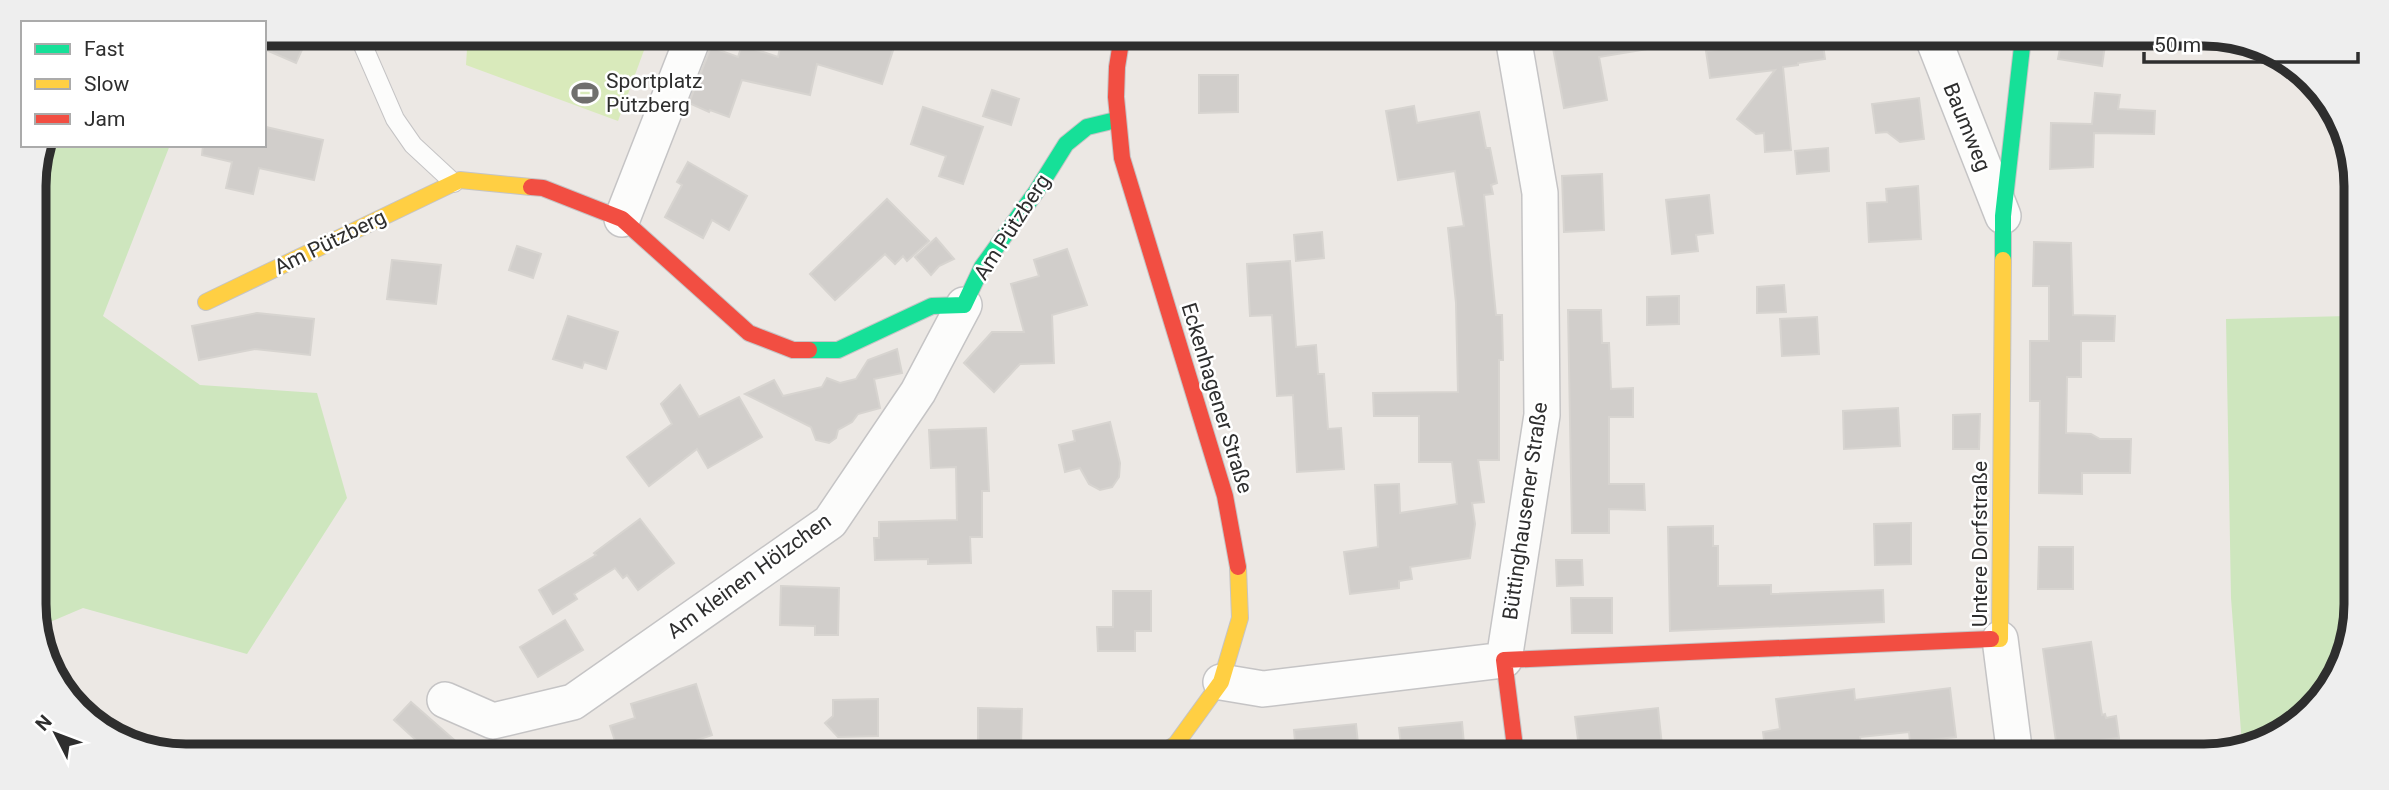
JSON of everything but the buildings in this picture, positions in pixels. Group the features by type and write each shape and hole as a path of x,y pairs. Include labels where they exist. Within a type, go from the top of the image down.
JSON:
{"street":[{"path":"622,219 689,46"},
{"name":"Eckenhagener Straße","path":"1120,46 1115,68 1114,100 1122,158 1225,496 1238,559 1240,618 1221,682 1176,744"},
{"name":"Büttinghausener Straße","path":"1504,660 1542,415 1540,193 1515,46"},
{"name":"Baumweg","path":"1936,46 2003,216"},
{"name":"Untere Dorfstraße","path":"1504,660 2000,639 2003,216 2022,46"},
{"name":"Am Pützberg","path":"205,302 460,180 543,188 622,219 749,333 793,350 838,350 932,306 964,306 982,267 1036,192 1066,144 1087,127 1116,120"},
{"name":"Am kleinen Hölzchen","path":"445,700 493,721 573,702 830,522 918,392 964,306"},
{"path":"2000,639 2013,744"},
{"path":"1221,682 1263,689 1504,660 1515,744"}],"lane":[{"path":"363,46 395,119 413,145 454,183"}],"green space":[{"name":"Sportplatz Pützberg","path":"467,46 646,46 618,121 466,65"},
{"path":"169,147 103,316 200,385 317,393 347,498 247,654 83,608 47,623 46,176 50,149"},
{"path":"2344,316 2344,605 2339,641 2329,667 2309,697 2281,721 2242,739 2231,598 2226,319"}],"traffic: fast":[{"path":"2003,260 2003,216 2022,46"},
{"path":"809,350 838,350 932,306 964,305 982,267 1036,192 1066,144 1087,127 1116,120"}],"traffic: slow":[{"path":"206,302 460,180 531,187"},
{"path":"1991,639 2000,639 2003,260"},
{"path":"1176,744 1221,682 1240,618 1238,567"}],"traffic: jam":[{"path":"1120,46 1116,97 1122,158 1225,496 1238,567"},
{"path":"531,187 543,188 622,219 749,333 793,350 809,350"},
{"path":"1515,744 1504,660 1991,639"}],"place":[{"name":"Sportplatz Pützberg","path":"585,93"}]}
